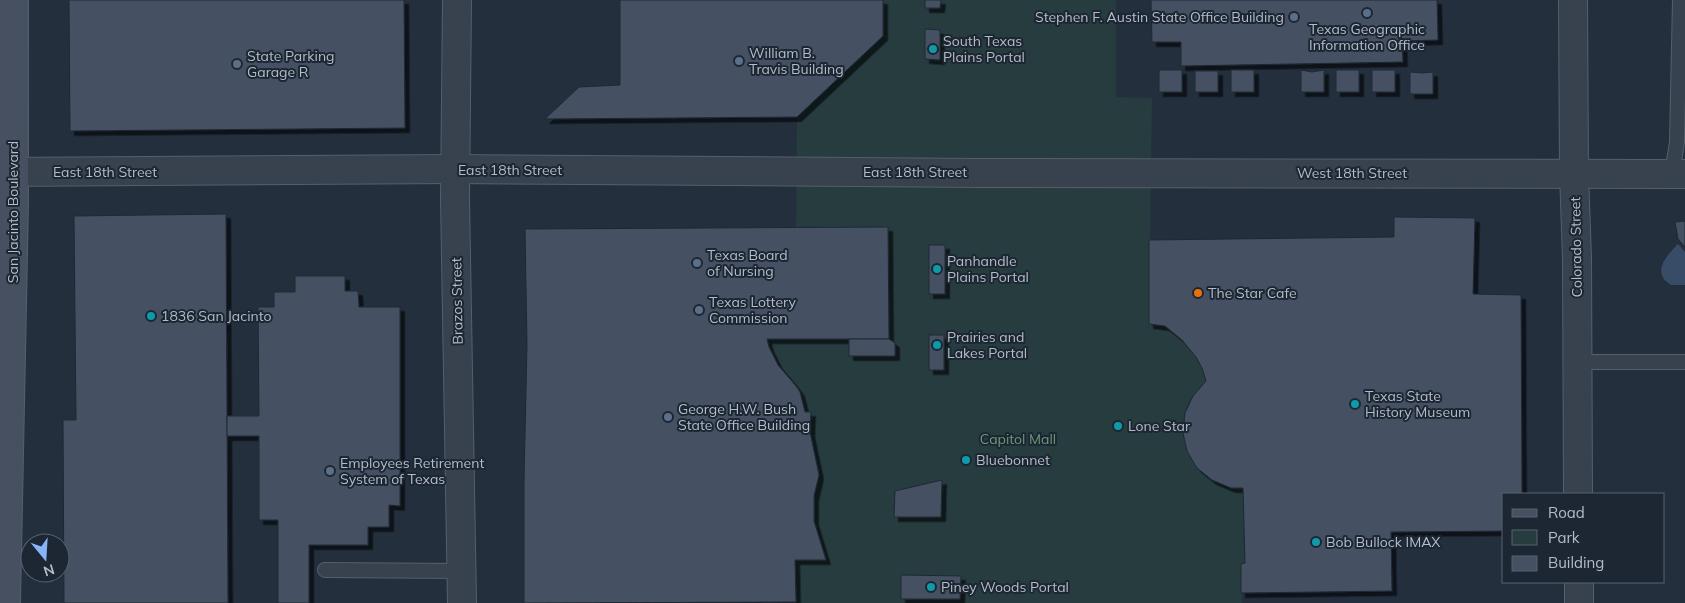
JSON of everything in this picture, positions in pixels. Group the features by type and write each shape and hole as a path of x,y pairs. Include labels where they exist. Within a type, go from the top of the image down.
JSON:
{"main road":[{"name":"San Jacinto Boulevard","path":"6,603 5,384 7,172 14,0"}],"street":[{"name":"Brazos Street","path":"457,0 455,169 462,603"},
{"name":"Colorado Street","path":"1573,0 1578,493"},
{"name":"East 18th Street","path":"7,172 455,169 1020,173"},
{"name":"West 18th Street","path":"1020,173 1679,174"},
{"path":"1578,583 1579,603"}],"lane":[{"path":"1679,174 1677,142 1680,0"},
{"path":"1577,362 1685,362"},
{"path":"325,570 461,571"}],"green space":[{"name":"Capitol Mall","path":"883,0 1116,0 1116,97 1152,98 1149,324 1165,326 1182,340 1196,357 1206,381 1186,408 1183,428 1184,441 1189,454 1205,474 1216,481 1229,486 1243,488 1245,563 1241,564 1242,603 796,603 795,560 826,560 814,521 814,496 819,474 810,432 811,413 805,412 798,388 774,358 767,339 889,338 888,227 796,227 797,117 883,36"}],"water":[{"path":"1678,244 1685,252 1685,285 1671,285 1662,275 1662,264"}],"building":[{"name":"State Parking Garage R","path":"69,0 404,0 405,128 70,131"},
{"name":"William B. Travis Building","path":"620,0 883,0 883,36 797,117 545,119 579,87 620,85"},
{"path":"925,0 941,0 940,8 925,8"},
{"name":"Stephen F. Austin State Office Building","path":"1151,0 1437,0 1438,40 1402,41 1403,62 1181,66 1181,42 1152,42"},
{"name":"South Texas Plains Portal","path":"925,29 940,30 940,60 925,59"},
{"path":"1159,70 1182,70 1182,92 1159,92"},
{"path":"1231,70 1254,70 1254,92 1231,92"},
{"path":"1301,70 1312,72 1324,70 1324,92 1301,92"},
{"path":"1336,70 1359,70 1359,92 1336,92"},
{"path":"1372,70 1395,70 1395,92 1372,92"},
{"path":"1195,71 1218,71 1218,92 1195,92"},
{"path":"1410,72 1433,72 1433,94 1410,94"},
{"name":"1836 San Jacinto","path":"226,214 228,603 64,603 64,583 70,583 70,533 64,533 63,420 76,420 74,216"},
{"name":"Texas State History Museum","path":"1394,217 1475,218 1473,294 1521,295 1522,493 1502,493 1502,531 1391,532 1392,591 1241,593 1241,564 1245,563 1243,488 1231,488 1212,480 1197,468 1187,451 1183,433 1185,413 1193,396 1206,381 1196,357 1182,340 1165,326 1149,324 1149,240 1394,237"},
{"path":"1685,221 1685,247 1678,239 1675,222"},
{"name":"George H.W. Bush State Office Building","path":"888,227 889,339 767,339 778,365 800,392 805,412 811,412 810,432 819,475 814,496 814,521 826,560 795,560 796,602 524,603 527,345 525,229"},
{"name":"Panhandle Plains Portal","path":"929,245 945,245 945,294 929,294"},
{"name":"Employees Retirement System of Texas","path":"295,276 345,276 345,291 358,291 359,307 400,307 400,506 389,505 389,527 368,527 368,545 309,545 309,603 278,603 278,520 259,520 259,436 227,436 227,416 259,416 258,307 274,307 274,292 295,292"},
{"name":"Prairies and Lakes Portal","path":"929,335 944,335 944,370 929,370"},
{"path":"849,339 889,339 895,343 895,356 849,356"},
{"path":"942,480 941,517 894,517 895,491"},
{"name":"Piney Woods Portal","path":"901,575 961,576 960,599 901,599"}],"place":[{"name":"Texas Geographic Information Office","path":"1367,13"},
{"name":"Stephen F. Austin State Office Building","path":"1294,17"},
{"name":"South Texas Plains Portal","path":"933,49"},
{"name":"William B. Travis Building","path":"739,61"},
{"name":"State Parking Garage R","path":"237,64"},
{"name":"Texas Board of Nursing","path":"697,263"},
{"name":"Panhandle Plains Portal","path":"937,269"},
{"name":"The Star Cafe","path":"1198,293"},
{"name":"Texas Lottery Commission","path":"699,310"},
{"name":"1836 San Jacinto","path":"151,316"},
{"name":"Prairies and Lakes Portal","path":"937,345"},
{"name":"Texas State History Museum","path":"1355,404"},
{"name":"George H.W. Bush State Office Building","path":"668,417"},
{"name":"Lone Star","path":"1118,426"},
{"name":"Bluebonnet","path":"966,460"},
{"name":"Employees Retirement System of Texas","path":"330,471"},
{"name":"Bob Bullock IMAX","path":"1316,542"},
{"name":"Piney Woods Portal","path":"931,587"}]}
